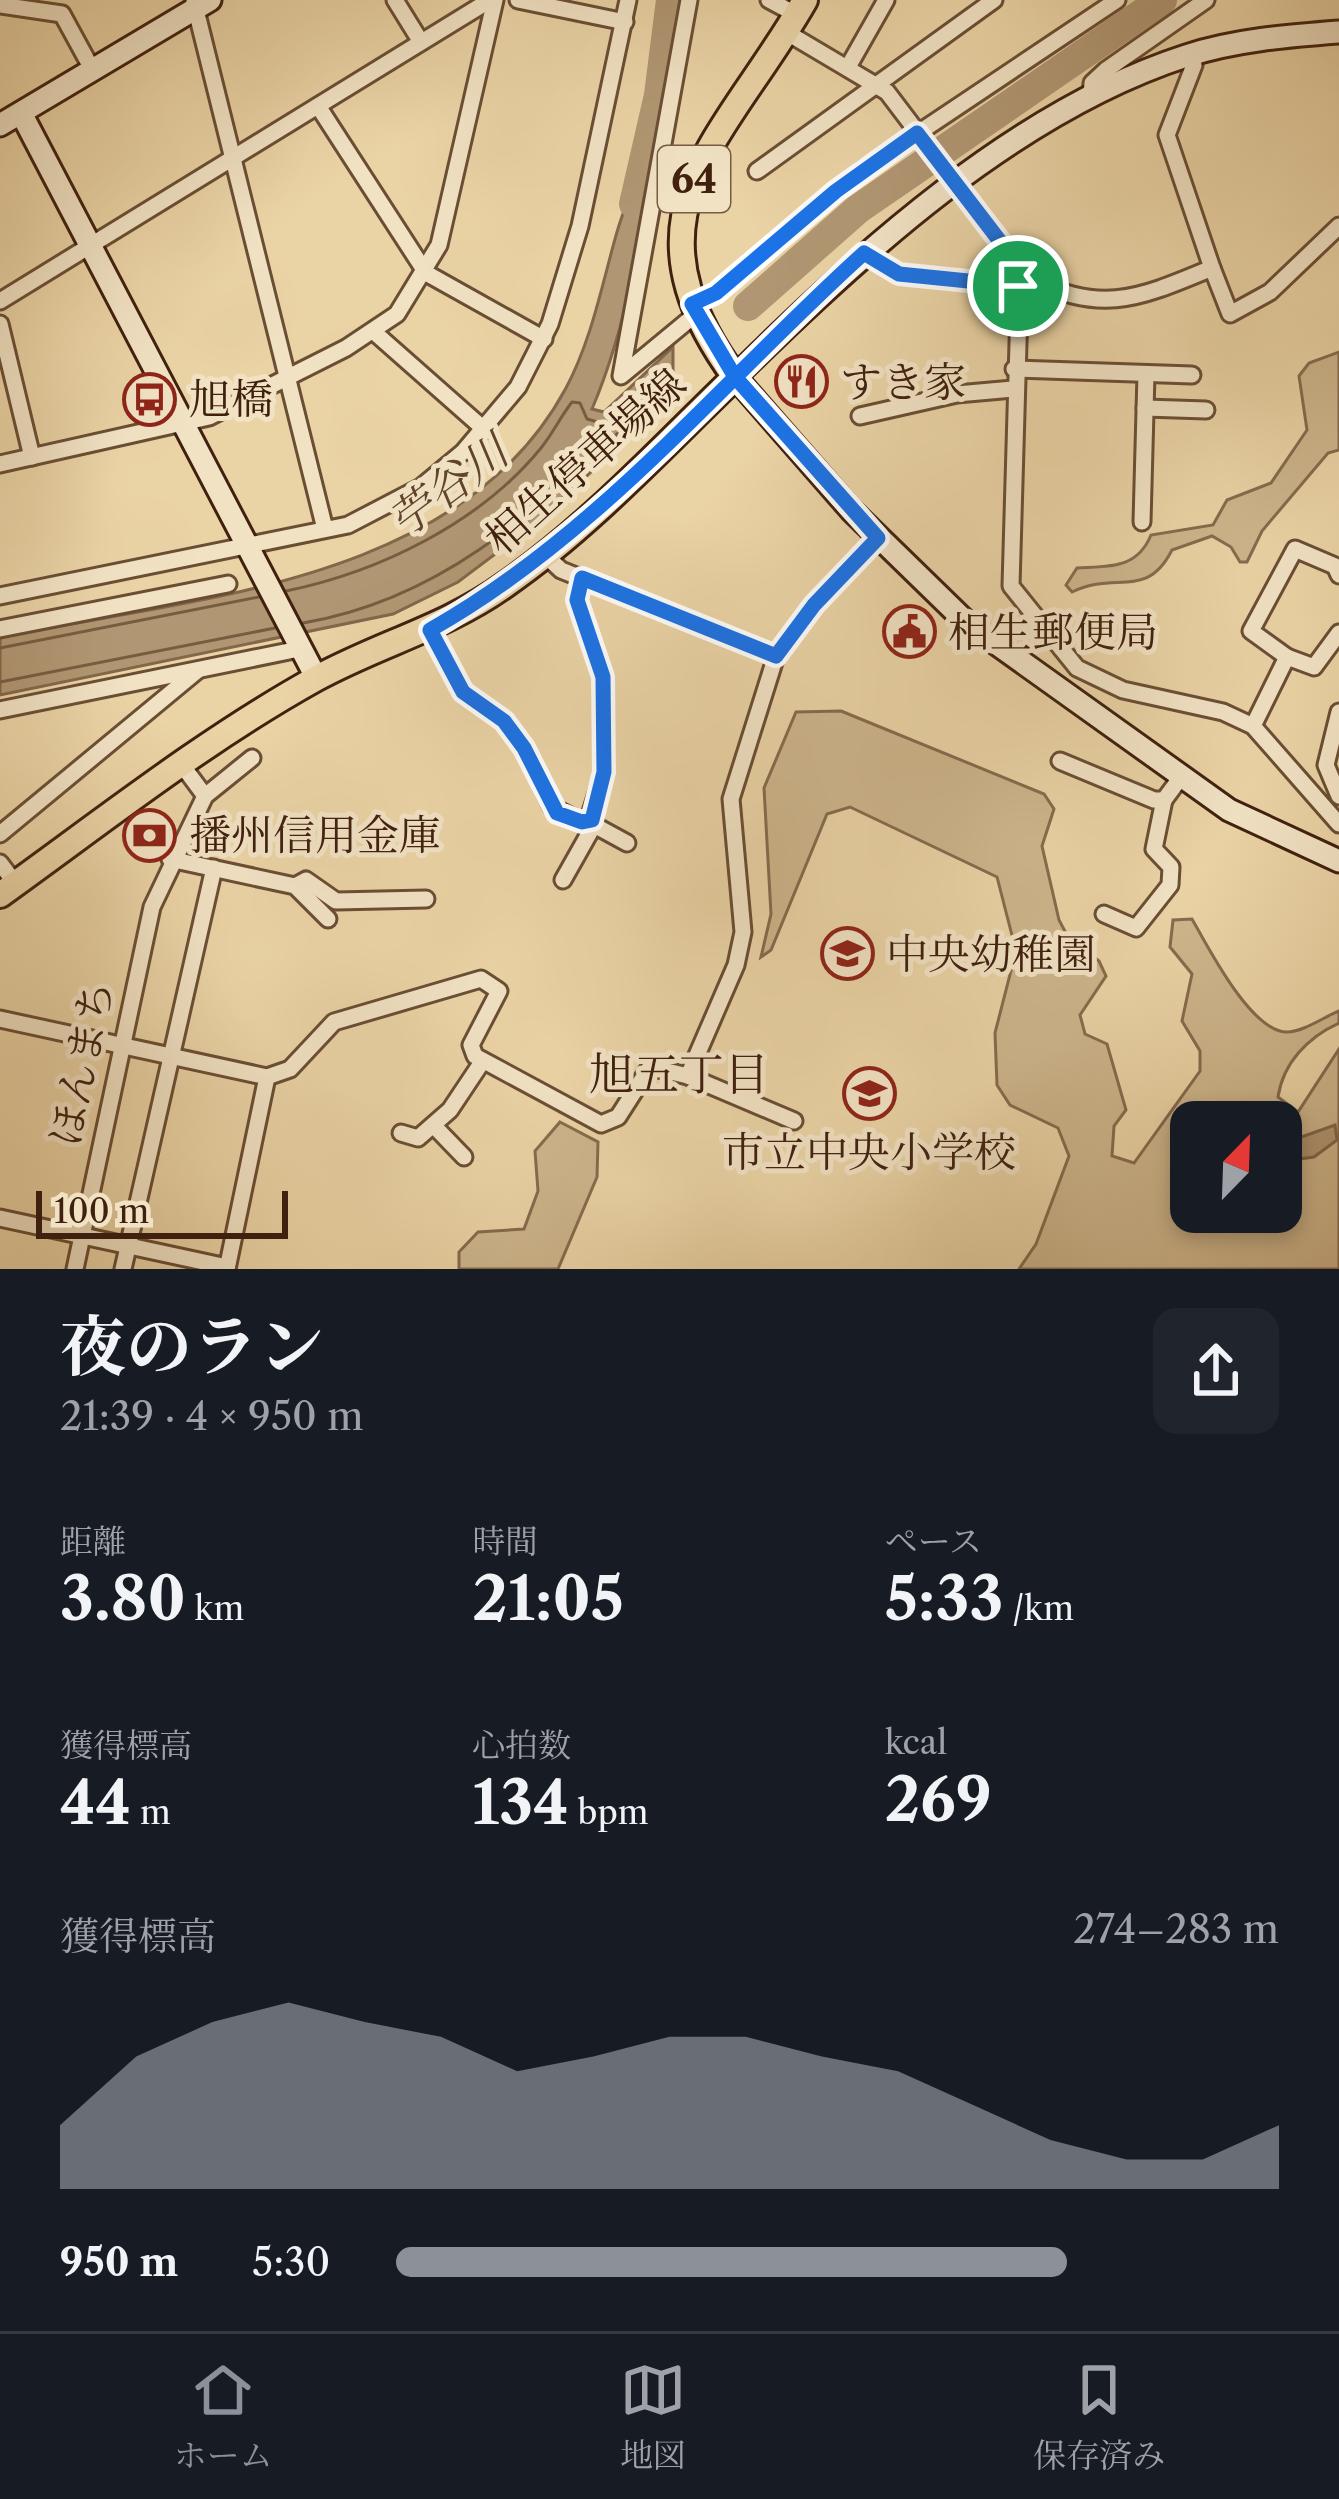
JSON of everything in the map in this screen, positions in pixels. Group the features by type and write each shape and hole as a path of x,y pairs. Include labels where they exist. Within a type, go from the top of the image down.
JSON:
{"main road":[{"name":"相生停車場線","path":"5,881 316,679 430,630 546,556 735,377 694,309 682,256 683,221 695,176 717,129 796,16"}],"street":[{"path":"395,0 421,42"},
{"path":"0,301 492,0"},
{"path":"0,464 185,424 289,377 374,332 397,314 439,245 492,0"},
{"path":"518,0 625,22"},
{"path":"0,596 367,517 421,487 485,430 518,387 544,339 580,226 628,0"},
{"path":"689,0 621,376 836,191 1098,5 1117,0"},
{"path":"769,0 796,16 848,67 878,84 1015,261 1019,280 1011,586 1077,668 1123,690 1223,712 1253,726 1339,824"},
{"path":"848,67 886,0"},
{"path":"757,171 994,0"},
{"path":"1091,95 1092,82 1106,70 1206,0"},
{"path":"0,125 200,3 325,529"},
{"path":"0,5 62,14 92,69"},
{"path":"1339,32 1242,42 1190,55 1091,95 951,182 864,253 735,377 919,581 1021,665 1258,827 1339,861"},
{"path":"1190,55 1194,65 1167,135 1230,314 1270,292 1339,226"},
{"path":"318,106 426,273 544,339"},
{"path":"21,112 316,679"},
{"path":"864,253 899,274 1019,280 1081,298 1124,302 1212,268"},
{"path":"0,324 32,457"},
{"path":"374,332 485,430"},
{"path":"1014,370 1192,375"},
{"path":"1142,522 1146,374"},
{"path":"860,416 957,394 1013,389"},
{"path":"1145,408 1206,410"},
{"path":"688,1076 736,965 743,932 731,799 776,656 814,605 878,538"},
{"path":"1339,575 1335,566 1295,549 1251,631 1288,657 1314,667 1339,633"},
{"path":"546,556 561,570 776,656"},
{"path":"563,880 593,822 604,772 603,677 577,600 582,578"},
{"path":"0,629 228,584"},
{"path":"430,630 463,692 504,721 524,748 557,813 593,822 627,843"},
{"path":"0,710 297,645"},
{"path":"1253,726 1288,657"},
{"path":"0,834 200,668"},
{"path":"1339,712 1326,765 1339,796"},
{"path":"182,765 205,796 252,758"},
{"path":"1060,761 1164,800"},
{"path":"1104,914 1136,928 1170,885 1171,867 1154,849 1164,800 1181,777"},
{"name":"ほんまち","path":"75,1269 142,942 167,866 205,796"},
{"path":"167,866 214,868 295,886 328,920"},
{"path":"123,1269 214,868"},
{"path":"295,886 306,880 336,901 426,898"},
{"path":"0,1019 267,1077 290,1069 334,1022 481,979 492,981 499,991 471,1045 482,1061 601,1124 618,1117 650,1066 688,1076 794,1121"},
{"path":"401,1133 418,1138 435,1126 482,1061"},
{"path":"0,1218 227,1268 267,1077"},
{"path":"435,1126 464,1157"}],"shaded area":[{"path":"1339,352 1339,450 1328,453 1262,531 1247,562 1240,562 1231,547 1212,536 1172,550 1162,566 1141,580 1072,592 1066,585 1077,568 1130,560 1151,535 1213,525 1227,500 1271,483 1307,430 1299,376 1309,363"},
{"path":"841,711 1044,794 1054,809 1042,846 1059,920 1068,937 1099,961 1106,976 1080,1015 1085,1034 1107,1044 1126,1110 1114,1126 1112,1156 1134,1163 1170,1113 1170,1233 1302,1233 1302,1106 1339,1049 1339,1269 1019,1269 1036,1244 1069,1156 1058,1128 1010,1105 997,1085 995,1033 1016,951 997,877 850,807 827,814 771,950 761,957 771,914 764,788 796,712"},
{"path":"1192,919 1245,1004 1273,1028 1293,1031 1339,1011 1339,1023 1307,1044 1291,1062 1278,1097 1283,1101 1178,1101 1200,1071 1200,1051 1182,1021 1192,974 1170,947 1173,920"},
{"path":"560,1122 598,1142 597,1177 558,1269 459,1269 459,1252 478,1232 524,1229 538,1191 535,1151"}],"water":[{"path":"658,129 625,307 592,409 604,412 673,347 673,397 531,527 458,582 393,614 0,695 0,637 156,609 316,571 392,542 461,504 519,453 566,388 590,331 621,219"},
{"path":"1335,1125 1337,1140 1314,1157 1302,1159 1302,1137"}],"waterway":[{"name":"苧谷川","path":"634,204 659,95 671,0"},
{"path":"748,306 858,209 1162,0"}],"place":[{"name":"すき家","path":"801,382"},
{"name":"旭橋","path":"150,399"},
{"name":"相生郵便局","path":"909,632"},
{"name":"播州信用金庫","path":"150,835"},
{"name":"中央幼稚園","path":"847,954"},
{"name":"市立中央小学校","path":"869,1093"}],"district":[{"name":"旭五丁目","path":"679,1074"}],"route":[{"path":"1018,286 899,274 864,253 820,292 735,377 573,533 502,588 430,630 463,692 504,721 524,748 557,813 582,822 592,820 604,772 603,677 577,600 582,578 776,656 814,605 878,538 735,377 692,304 716,293 836,191 917,133 1015,261 1018,286"}]}
